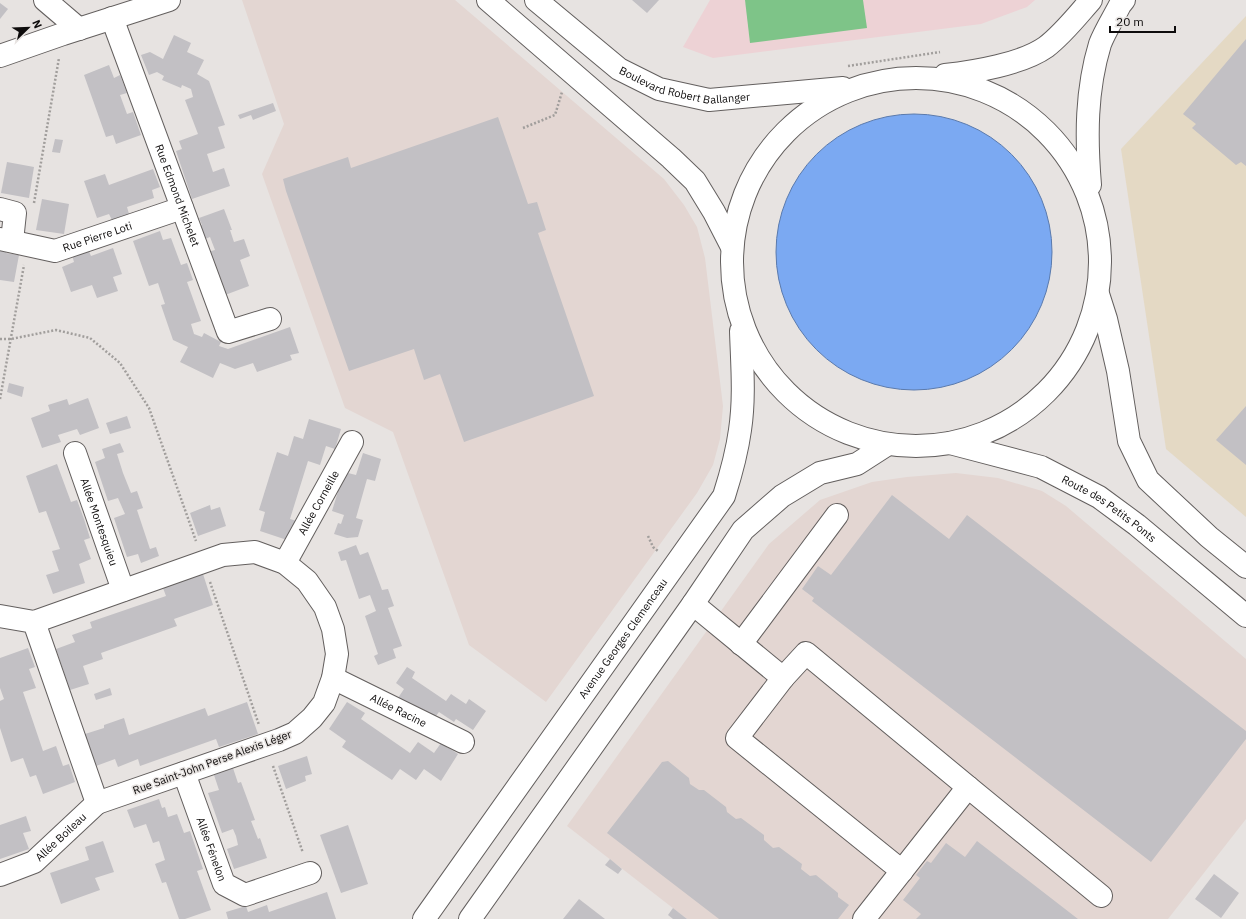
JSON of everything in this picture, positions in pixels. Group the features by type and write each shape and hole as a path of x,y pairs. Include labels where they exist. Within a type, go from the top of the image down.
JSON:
{"main road":[{"path":"45,0 79,29"},
{"path":"0,56 169,0"},
{"path":"488,0 671,158 695,181 714,212 732,247"},
{"name":"Boulevard Robert Ballanger","path":"536,0 619,69 659,89 708,100 858,86"},
{"path":"1091,0 1060,35 1045,47 1025,58 969,72 889,80 858,86 820,104 784,135 757,169 742,204 732,247 732,288 741,328 760,361 784,393 814,417 847,436 885,446 918,447 950,443 991,428 1029,410 1062,376 1085,336 1098,294 1101,253 1092,208 1087,153 1088,114 1092,78 1101,42 1124,0"},
{"name":"Rue Edmond Michelet","path":"112,18 228,332 270,319"},
{"path":"928,77 966,84 990,92 1019,109 1047,132 1075,165 1092,208"},
{"name":"Rue Pierre Loti","path":"0,209 15,213 6,240 55,251 182,208"},
{"path":"1098,294 1106,319 1118,371 1129,441 1148,480 1209,537 1246,567"},
{"name":"Avenue Georges Clemenceau","path":"424,919 724,496 735,458 740,429 743,390 741,328"},
{"name":"Allée Corneille","path":"285,563 352,442"},
{"name":"Route des Petits Ponts","path":"950,443 1042,467 1098,497 1137,525 1246,616"},
{"path":"470,919 694,604 743,530 782,496 820,473 857,464 885,446"},
{"name":"Allée Montesquieu","path":"75,453 123,590"},
{"path":"741,644 837,515"},
{"name":"Rue Saint-John Perse Alexis Léger","path":"0,616 34,622 223,555 255,552 285,563 306,581 325,607 333,629 336,654 333,678 324,702 312,718 294,733 279,740 97,803"},
{"path":"694,604 783,678"},
{"path":"34,622 97,803"},
{"path":"902,871 737,738 783,678 806,653 1102,896"},
{"name":"Allée Racine","path":"333,678 463,742"},
{"name":"Allée Fénelon","path":"184,773 224,884 245,895 310,873"},
{"path":"864,919 968,787"},
{"name":"Allée Boileau","path":"0,875 34,862 97,803"}],"path":[{"path":"841,67 943,52"},
{"path":"523,128 555,115 569,70"}],"shaded area":[{"path":"242,0 455,0 664,179 684,205 697,227 705,258 723,406 720,439 713,465 697,493 546,702 469,645 393,432 345,408 262,174 284,124"},
{"path":"710,0 1035,0 1027,7 981,24 713,58 683,47"},
{"path":"1246,16 1246,517 1166,449 1121,149"},
{"path":"956,473 998,478 1042,491 1066,506 1246,659 1246,819 1168,919 687,919 567,826 769,544 820,500 872,482 907,477"}],"green space":[{"path":"745,0 863,0 867,28 750,43"}],"water":[{"path":"914,114 941,117 967,125 990,138 1011,155 1028,176 1041,199 1049,225 1052,252 1049,279 1041,305 1028,328 1011,349 990,366 967,379 941,387 914,390 887,387 861,379 838,366 817,349 800,328 787,305 779,279 776,252 779,225 787,199 800,176 817,155 838,138 861,125 887,117"}],"building":[{"path":"632,0 659,0 647,13"},
{"path":"0,3 8,9 0,19"},
{"path":"174,35 191,43 187,52 204,60 197,74 209,81 225,125 218,127 225,148 207,154 213,172 224,168 230,186 192,199 176,151 182,149 179,141 198,134 185,100 193,97 191,89 182,85 181,88 162,80 164,76 157,72 149,75 141,55 150,52 163,59"},
{"path":"1246,39 1246,166 1241,162 1236,165 1192,128 1196,124 1183,114"},
{"path":"109,65 114,78 120,75 127,93 120,95 127,114 133,112 141,135 116,144 113,135 106,137 84,75"},
{"path":"273,103 276,111 253,120 251,115 240,119 238,115"},
{"path":"498,117 528,204 537,202 546,230 538,233 594,396 464,442 440,374 424,380 414,349 349,371 283,179 348,157 351,168"},
{"path":"55,139 63,140 60,153 52,152"},
{"path":"7,162 34,167 29,198 1,193"},
{"path":"153,169 160,187 152,190 154,198 127,207 129,214 112,220 109,214 97,218 84,181 105,174 109,185"},
{"path":"42,199 69,204 64,234 36,230"},
{"path":"224,209 232,230 230,230 234,242 244,239 250,256 240,260 249,286 225,295 204,253 215,250 210,237 200,241 195,227 202,225 199,218"},
{"path":"160,231 163,240 171,238 181,265 187,263 193,280 187,282 201,321 191,324 194,334 202,337 204,333 221,342 219,346 228,349 290,327 299,353 290,355 292,360 257,372 253,363 235,369 220,363 213,378 180,362 188,347 173,340 161,305 165,304 158,283 149,286 133,241"},
{"path":"0,244 7,246 6,253 19,255 14,282 0,280"},
{"path":"113,248 122,274 113,277 118,291 97,298 92,285 71,292 62,267 74,262 72,255 88,249 91,256"},
{"path":"9,383 24,387 22,397 7,392"},
{"path":"88,398 99,428 80,435 77,429 58,435 61,442 42,448 31,418 50,411 48,405 67,399 69,405"},
{"path":"1246,406 1246,465 1216,440"},
{"path":"127,416 131,428 110,434 106,423"},
{"path":"309,419 341,429 335,449 326,446 320,465 308,461 290,519 297,521 290,541 260,531 265,512 259,510 277,452 288,456 294,436 303,439"},
{"path":"120,443 124,452 117,454 123,473 131,493 137,491 143,508 137,510 150,549 156,547 159,556 141,563 138,554 127,557 114,518 125,514 118,498 108,501 95,462 105,458 102,449"},
{"path":"363,453 381,459 375,481 367,479 356,518 363,520 358,537 347,538 334,534 338,523 341,524 344,515 332,511 344,472 356,475"},
{"path":"57,464 71,502 77,500 84,519 90,538 84,540 91,559 79,564 85,583 53,594 46,575 59,571 52,551 60,549 46,511 39,513 26,476"},
{"path":"892,495 949,539 967,515 1246,731 1246,739 1151,862 812,601 814,598 802,589 818,566 831,575"},
{"path":"210,505 211,510 220,507 226,526 198,536 190,513"},
{"path":"356,545 360,555 368,552 382,590 388,589 394,606 388,608 402,646 393,649 396,658 378,665 374,656 378,654 365,616 376,611 370,595 359,599 346,560 341,561 338,552"},
{"path":"203,574 213,605 174,619 177,626 101,653 103,659 83,666 89,684 70,690 56,649 75,642 72,635 92,628 90,622 166,596 163,588"},
{"path":"28,648 35,667 29,669 36,688 23,692 43,751 56,746 63,766 69,764 75,782 43,794 36,775 30,777 23,758 11,762 0,728 0,701 4,699 0,688 0,658"},
{"path":"407,667 415,672 412,678 446,701 451,694 466,704 469,699 486,711 473,730 456,719 454,722 439,712 432,721 398,698 404,689 396,683"},
{"path":"110,688 112,695 96,700 94,694"},
{"path":"247,702 258,734 219,747 216,739 140,766 138,759 118,767 115,759 96,766 85,734 104,728 104,725 124,718 129,735 205,708 208,716"},
{"path":"347,702 365,713 361,719 410,753 418,742 434,753 441,743 458,754 441,781 424,769 416,780 400,769 392,780 342,747 346,741 329,729"},
{"path":"307,756 312,774 305,776 306,781 286,789 278,766"},
{"path":"668,761 689,778 690,784 699,790 704,790 726,807 727,812 736,819 741,818 764,835 764,840 773,848 779,847 802,864 801,869 810,876 816,875 838,893 838,897 849,905 838,919 719,919 607,833 662,762"},
{"path":"233,768 238,783 241,782 255,820 251,821 258,839 260,838 267,858 234,869 227,849 238,845 236,836 233,829 222,833 208,793 219,790 214,775"},
{"path":"159,799 162,808 165,807 168,817 177,814 184,833 190,831 203,869 197,871 211,910 185,919 179,919 166,882 162,883 155,864 165,860 159,841 153,843 146,824 134,828 127,810"},
{"path":"26,816 31,831 23,833 29,849 0,859 0,825"},
{"path":"348,825 368,884 341,893 320,835"},
{"path":"103,841 114,872 95,878 100,890 61,904 50,873 89,860 85,847"},
{"path":"977,841 1078,919 916,919 921,914 903,900 920,878 916,875 927,861 931,863 946,843 965,857"},
{"path":"610,859 622,869 618,874 605,865"},
{"path":"1214,874 1239,893 1221,918 1195,899"},
{"path":"327,892 336,919 228,919 226,912 246,906 248,912 267,905 269,912"},
{"path":"579,899 605,919 563,919"},
{"path":"673,908 687,919 673,919 668,915"}]}
